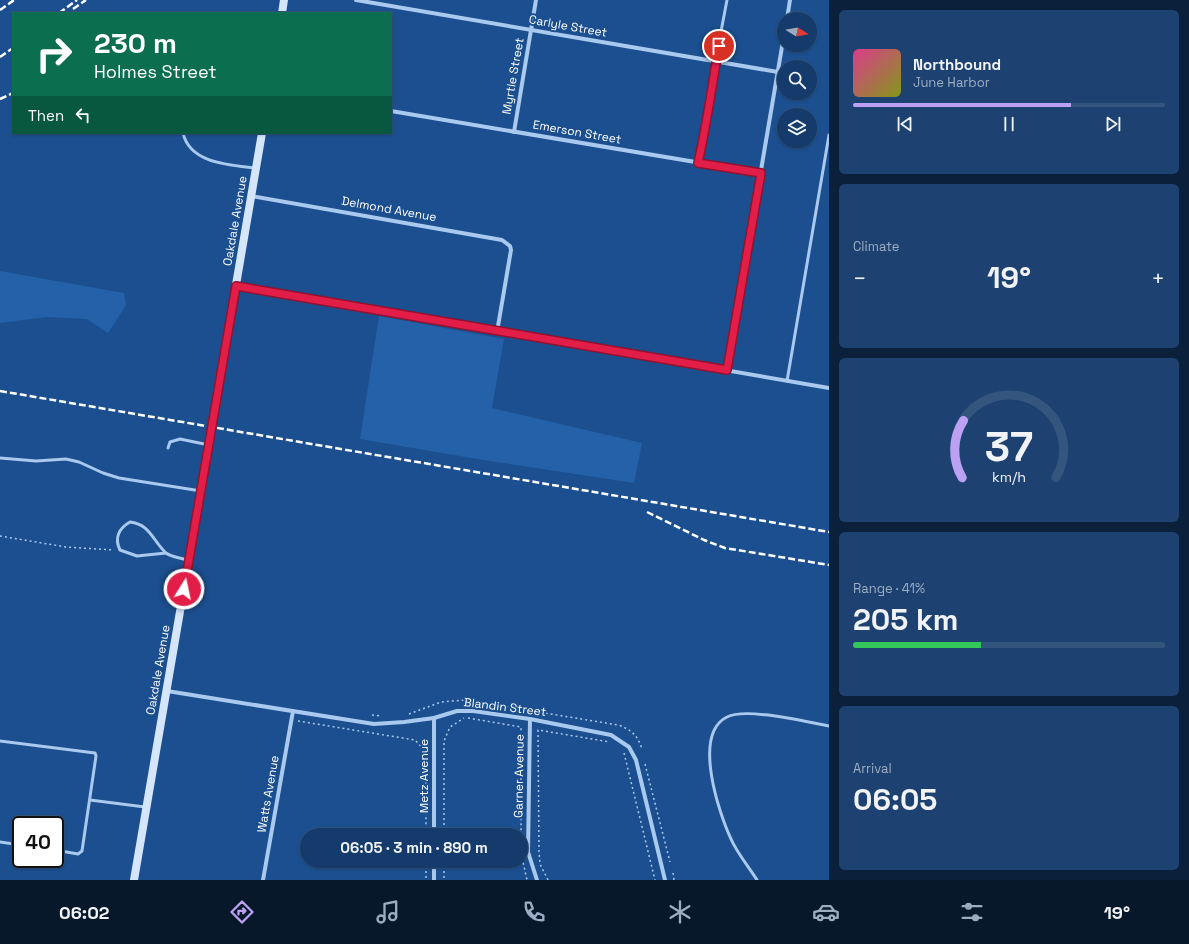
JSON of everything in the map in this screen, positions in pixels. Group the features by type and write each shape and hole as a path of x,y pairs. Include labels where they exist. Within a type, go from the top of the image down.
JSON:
{"street":[{"path":"282,12 284,0"},
{"name":"Carlyle Street","path":"356,0 777,72"},
{"name":"Myrtle Street","path":"514,132 536,0"},
{"path":"788,12 790,0"},
{"path":"727,370 777,78"},
{"name":"Emerson Street","path":"392,111 761,173"},
{"name":"Oakdale Avenue","path":"134,880 262,134"},
{"name":"Delmond Avenue","path":"251,196 497,238 510,246 510,257 497,332"},
{"path":"236,286 829,388"},
{"name":"Blandin Street","path":"166,691 374,724 434,718 457,711 469,711 530,719 611,735 629,747 636,760 665,880"},
{"name":"Watts Avenue","path":"263,880 293,712"},
{"name":"Metz Avenue","path":"434,718 434,828"},
{"name":"Garner Avenue","path":"530,719 528,852 537,880"},
{"path":"434,868 434,880"}],"lane":[{"path":"698,163 707,123 711,84 727,0"},
{"path":"183,134 187,142 194,150 210,160 218,163 256,168"},
{"path":"787,381 829,135"},
{"path":"168,448 170,442 175,439 209,445"},
{"path":"0,458 36,461 66,460 78,462 103,474 119,478 201,491"},
{"path":"166,553 145,528 136,522 130,522 121,528 117,541 120,550 137,556 166,553 189,560"},
{"path":"757,880 731,840 717,801 710,758 710,743 713,731 726,717 747,713 829,726"},
{"path":"0,741 95,753 96,756 82,851 78,854 64,852"},
{"path":"90,800 147,807"},
{"path":"0,842 12,844"}],"path":[{"path":"0,536 66,547 120,550"},
{"path":"444,828 444,740 450,727 465,718 521,727 520,828"},
{"path":"297,728 298,721 414,740 418,743 426,752 426,828"},
{"path":"548,880 540,864 539,850 538,730 614,743"},
{"path":"623,750 655,880"},
{"path":"645,764 670,862"},
{"path":"426,868 426,880"},
{"path":"444,868 444,880"},
{"path":"524,868 527,880"},
{"path":"673,873 674,880"}],"shaded area":[{"path":"0,271 124,293 126,305 108,333 87,319 47,317 0,323"},
{"path":"379,316 504,339 492,408 642,443 634,483 483,460 360,439"}],"railway":[{"path":"0,10 14,0"},
{"path":"60,12 77,0"},
{"path":"73,9 86,0"},
{"path":"0,57 12,49"},
{"path":"0,99 12,93"},
{"path":"0,391 829,532"},
{"path":"647,512 704,540 725,548 829,565"}],"route":[{"path":"184,589 236,286 497,332 727,370 761,173 698,163 707,123 711,84 719,46"}]}
